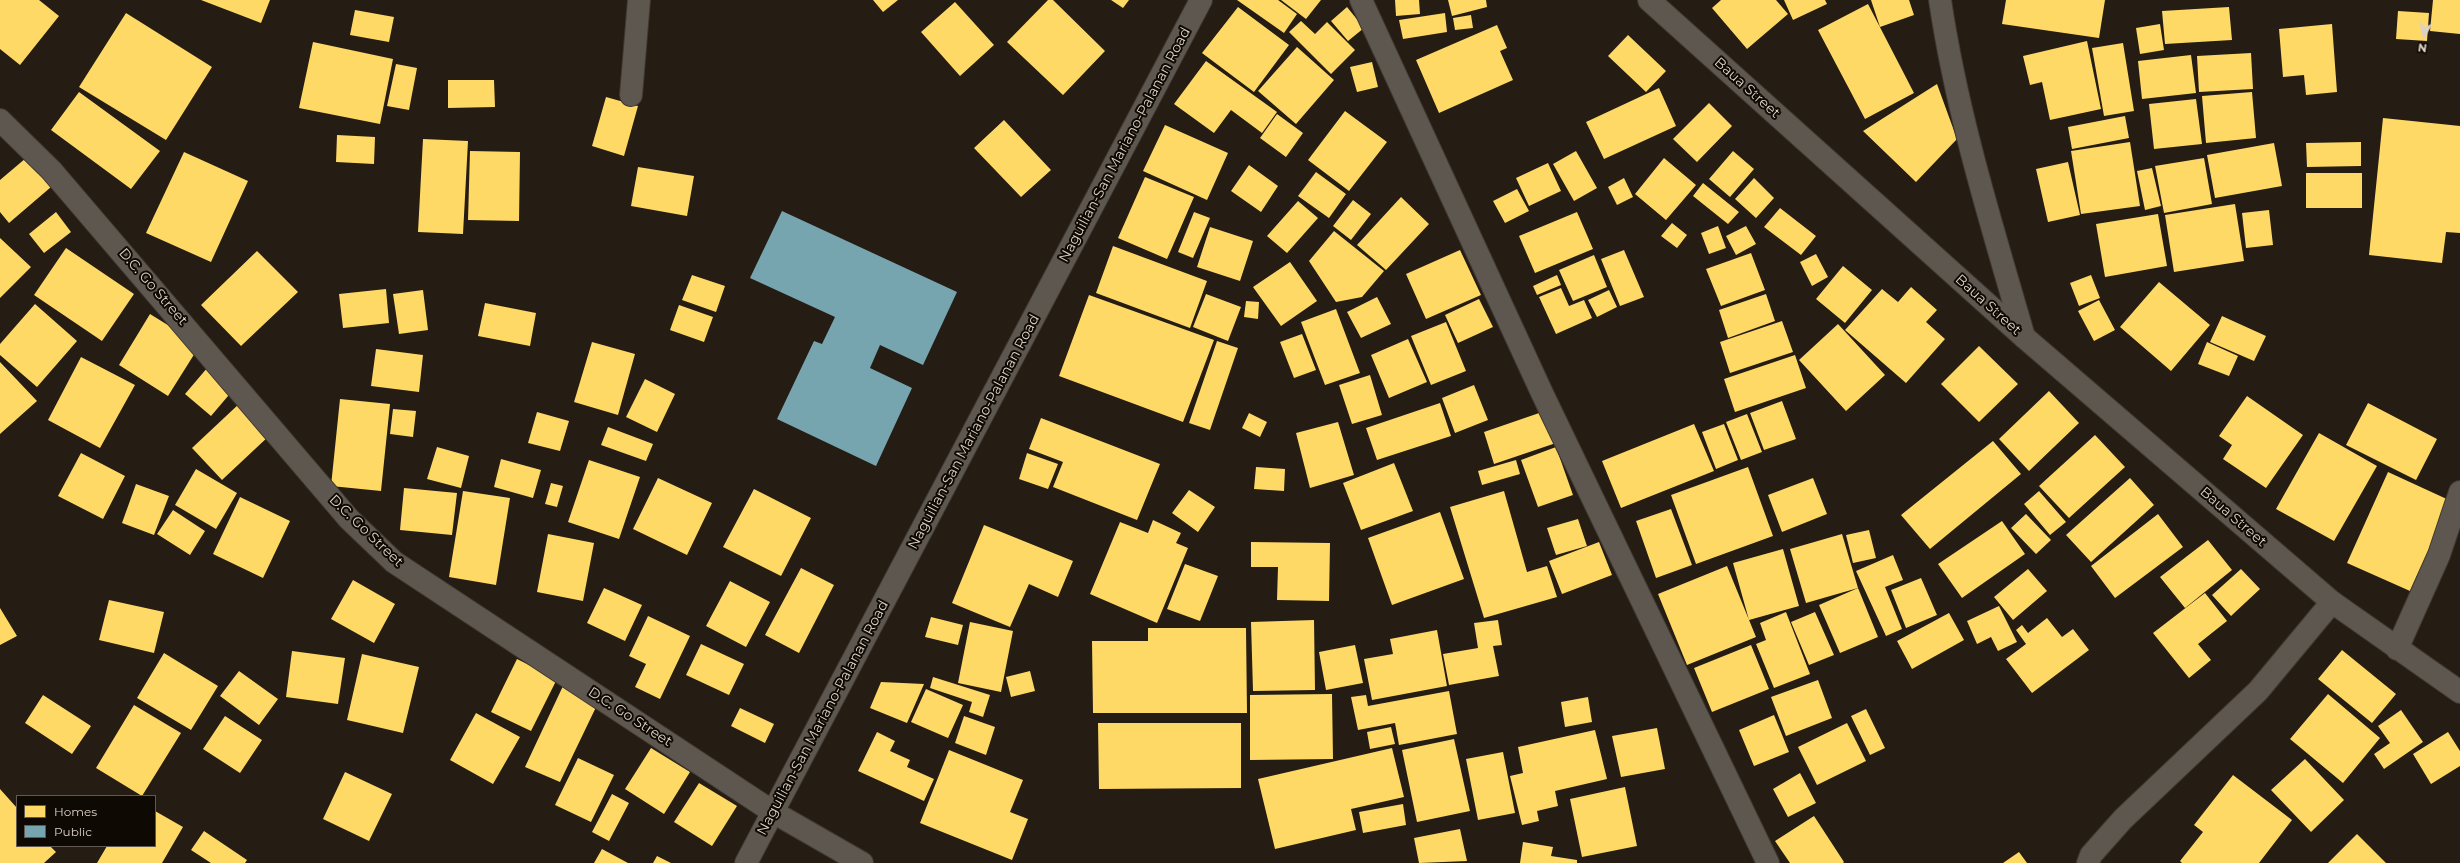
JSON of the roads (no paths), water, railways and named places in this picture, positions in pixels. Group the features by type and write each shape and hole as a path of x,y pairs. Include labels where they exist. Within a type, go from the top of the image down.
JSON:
{"street":[{"path":"631,94 639,0"},
{"name":"Naguilian-San Mariano-Palanan Road","path":"746,863 1201,0"},
{"path":"1361,0 1546,400 1768,863"},
{"name":"Baua Street","path":"1649,0 2024,337 2332,602"},
{"path":"1940,0 1947,45 1969,142 2024,337"},
{"name":"D.C. Go Street","path":"0,120 51,170 212,356 328,495 394,562 773,812 862,863"},
{"path":"2397,649 2439,555 2460,492"},
{"path":"2088,863 2091,855 2123,819 2258,691 2332,602 2460,692"}]}
